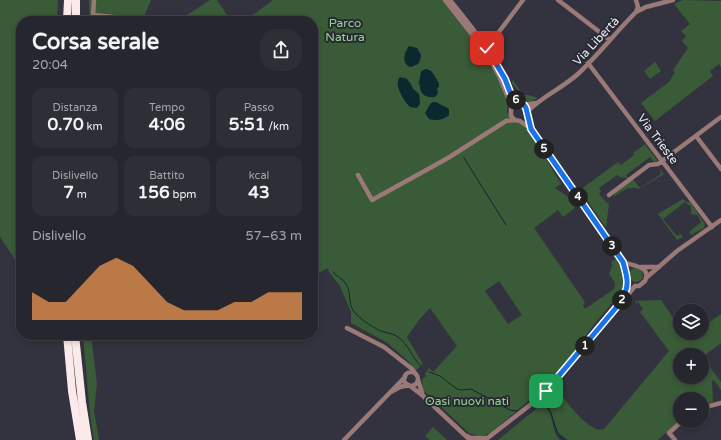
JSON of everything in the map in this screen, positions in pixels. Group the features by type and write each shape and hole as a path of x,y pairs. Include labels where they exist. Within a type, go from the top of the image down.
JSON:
{"highway":[{"path":"67,16 68,0"},
{"path":"76,0 76,16"},
{"path":"67,340 72,392 80,440"},
{"path":"76,340 82,402 88,440"}],"street":[{"path":"93,16 94,0"},
{"path":"445,0 486,49 512,107 506,122"},
{"path":"450,0 472,26 505,79 510,92 526,108 531,129 623,262 628,282 627,289 620,303"},
{"path":"486,49 523,0"},
{"path":"558,0 610,40"},
{"path":"637,0 646,7"},
{"path":"636,12 638,7 637,0"},
{"name":"Via Libertà","path":"536,103 574,78 636,12 646,7 673,0"},
{"name":"Via Trieste","path":"588,63 712,227"},
{"path":"512,107 521,104 536,103"},
{"path":"358,175 372,200 439,163 506,122 524,118 536,103"},
{"path":"510,113 517,120 531,129"},
{"path":"609,195 649,165 658,164 721,117"},
{"path":"696,136 721,169"},
{"path":"462,433 471,438 488,439 496,431 543,395 635,286 642,284 646,278 677,251 721,220"},
{"path":"623,262 641,267 659,267"},
{"path":"626,274 630,268 635,266"},
{"path":"641,267 646,272 646,278"},
{"path":"628,282 635,286"},
{"path":"347,328 380,344 411,368 417,376 423,396"},
{"path":"405,364 406,383 423,396 470,440"},
{"path":"344,440 406,375 411,372 414,373"},
{"path":"391,392 400,387 414,385 418,380"},
{"path":"709,406 721,402"},
{"path":"674,428 669,433 675,440"}],"green space":[{"path":"0,0 58,0 57,16 16,16 16,261 0,237"},
{"path":"89,0 151,0 144,16 90,16"},
{"path":"210,0 217,0 228,16 186,16"},
{"path":"273,0 443,0 484,52 508,102 507,112 514,122 520,122 529,130 561,184 555,188 568,197 575,208 563,217 558,210 534,228 585,302 583,305 585,309 614,289 615,283 609,274 612,266 611,262 617,258 625,278 625,284 622,291 592,327 562,368 542,389 492,432 479,436 469,433 423,390 422,379 427,376 425,374 429,368 433,372 457,346 430,308 407,337 423,364 416,370 406,359 386,342 351,323 351,312 340,286 329,272 328,268 318,273 318,16 252,16","holes":["417,48 421,54 420,62 409,67 405,63","426,69 434,74 439,83 437,88 418,84 422,70","404,77 411,83 413,89 419,94 420,104 407,104 397,84","429,105 447,107 449,115 443,119 426,113","499,281 522,315 508,324 485,291"]},
{"path":"683,0 721,1 721,67 719,64 710,71 713,76 655,121 641,103 669,82 675,72 673,70 688,48 682,41 686,36 681,31 690,24 674,4"},
{"path":"655,62 661,71 650,79 644,71"},
{"path":"513,80 523,95 538,98 530,102 526,101 511,82"},
{"path":"645,144 658,161 654,162 650,157 626,175 628,178 617,175 599,188 601,191 599,194 609,204 606,228 580,190 618,162 621,165"},
{"path":"660,169 664,174 639,189 629,188 614,197 615,193 633,179 640,188 661,174"},
{"path":"683,199 686,202 690,202 705,224 704,228 691,235 689,232 701,222 697,215 691,214 691,207 685,202 663,219 677,236 681,234 683,237 677,240 658,214"},
{"path":"636,268 641,270 643,275 641,280 636,282 631,280 629,275 631,270"},
{"path":"661,300 673,318 673,340 709,340 709,322 721,314 721,343 709,352 709,348 673,348 673,384 709,384 709,366 721,382 721,390 714,380 712,381 713,402 709,403 709,392 673,392 673,426 658,440 568,440 558,433 548,406 543,402 548,396 556,402 562,396 587,424 599,430 604,429 669,351 640,312 643,309 638,302 635,304 636,301"},
{"path":"83,340 92,340 97,384 94,411 99,440 94,440 90,414"},
{"path":"542,404 546,407 551,416 555,431 560,440 498,440"},
{"path":"433,427 447,440 430,440 425,436"}],"shaded area":[{"path":"409,46 417,48 421,56 418,64 411,67 406,63 404,58"},
{"path":"426,69 431,71 439,84 439,87 437,88 438,93 435,97 425,96 420,90 421,72"},
{"path":"400,77 407,79 413,89 419,94 420,104 417,108 410,107 402,97 398,84"},
{"path":"433,102 436,102 449,109 449,115 440,120 429,119 425,113"}],"waterway":[{"path":"464,158 506,225"},
{"path":"333,272 343,280 348,287 351,306 355,313 378,330 392,334 402,340 421,366"},
{"path":"429,372 440,376 457,389 471,389 510,410 517,411"},
{"path":"544,404 550,411 557,432 564,440"}],"route":[{"path":"487,48 505,79 510,92 519,103 525,106 531,129 623,262 628,282 625,296 620,303 546,391"}],"park label":[{"name":"Parco Natura","path":"345,30"},
{"name":"Oasi nuovi nati","path":"467,401"}]}
